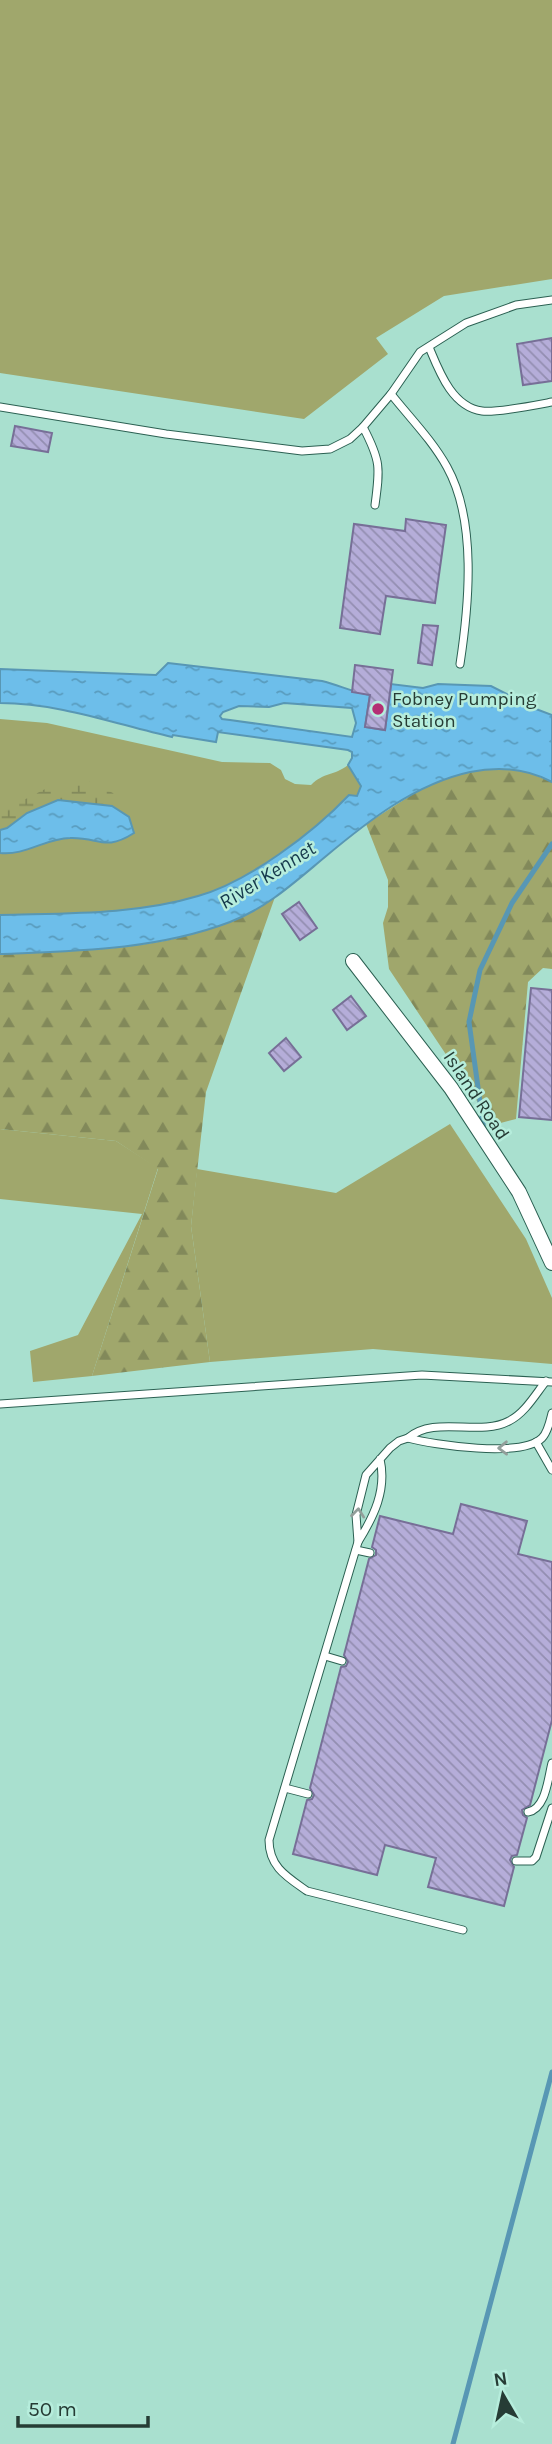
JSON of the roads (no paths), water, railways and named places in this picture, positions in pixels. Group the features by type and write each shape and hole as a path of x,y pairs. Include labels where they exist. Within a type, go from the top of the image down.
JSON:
{"street":[{"name":"Island Road","path":"353,961 451,1088 519,1192 552,1263"}],"lane":[{"path":"0,407 166,434 302,451 330,449 350,439 363,427 420,352 466,323 516,305 552,300"},
{"path":"429,347 439,370 456,397 468,407 483,412 552,402"},
{"path":"390,394 448,468 461,505 467,539 467,580 460,664"},
{"path":"363,427 376,452 380,470 374,505"},
{"path":"0,1404 422,1375 549,1381"},
{"path":"357,1546 356,1515 366,1475 399,1441 416,1432 434,1428 480,1427 508,1422 524,1409 549,1381"},
{"path":"408,1438 435,1445 521,1447 543,1437 552,1413"},
{"path":"536,1442 552,1470"},
{"path":"380,1459 383,1478 376,1512 357,1546 269,1840 269,1849 276,1868 307,1891 463,1930"},
{"path":"357,1546 370,1553"},
{"path":"325,1656 342,1661"},
{"path":"528,1812 540,1805 552,1763"},
{"path":"285,1787 308,1794"},
{"path":"516,1861 532,1861 536,1857 552,1808"}],"water":[{"name":"River Kennet","path":"168,663 322,681 370,695 365,727 385,730 391,684 423,688 438,684 491,686 552,715 552,782 522,771 491,769 470,772 430,785 375,817 269,902 244,916 202,931 145,944 0,954 0,915 125,910 198,896 238,880 258,868 299,840 349,795 357,796 361,786 348,765 352,752 348,750 218,732 216,742 173,735 172,737 65,710 0,703 0,669 156,675","holes":["284,703 352,708 356,723 352,737 222,719 220,716 223,712 239,706 269,707"]},
{"path":"58,800 112,806 129,817 134,833 116,842 70,838 18,852 0,853 0,830 27,813"}],"waterway":[{"path":"484,1131 469,1022 480,970 512,903 552,844"},
{"path":"453,2444 552,2072"}],"place":[{"name":"Fobney Pumping Station","path":"378,709"}]}
